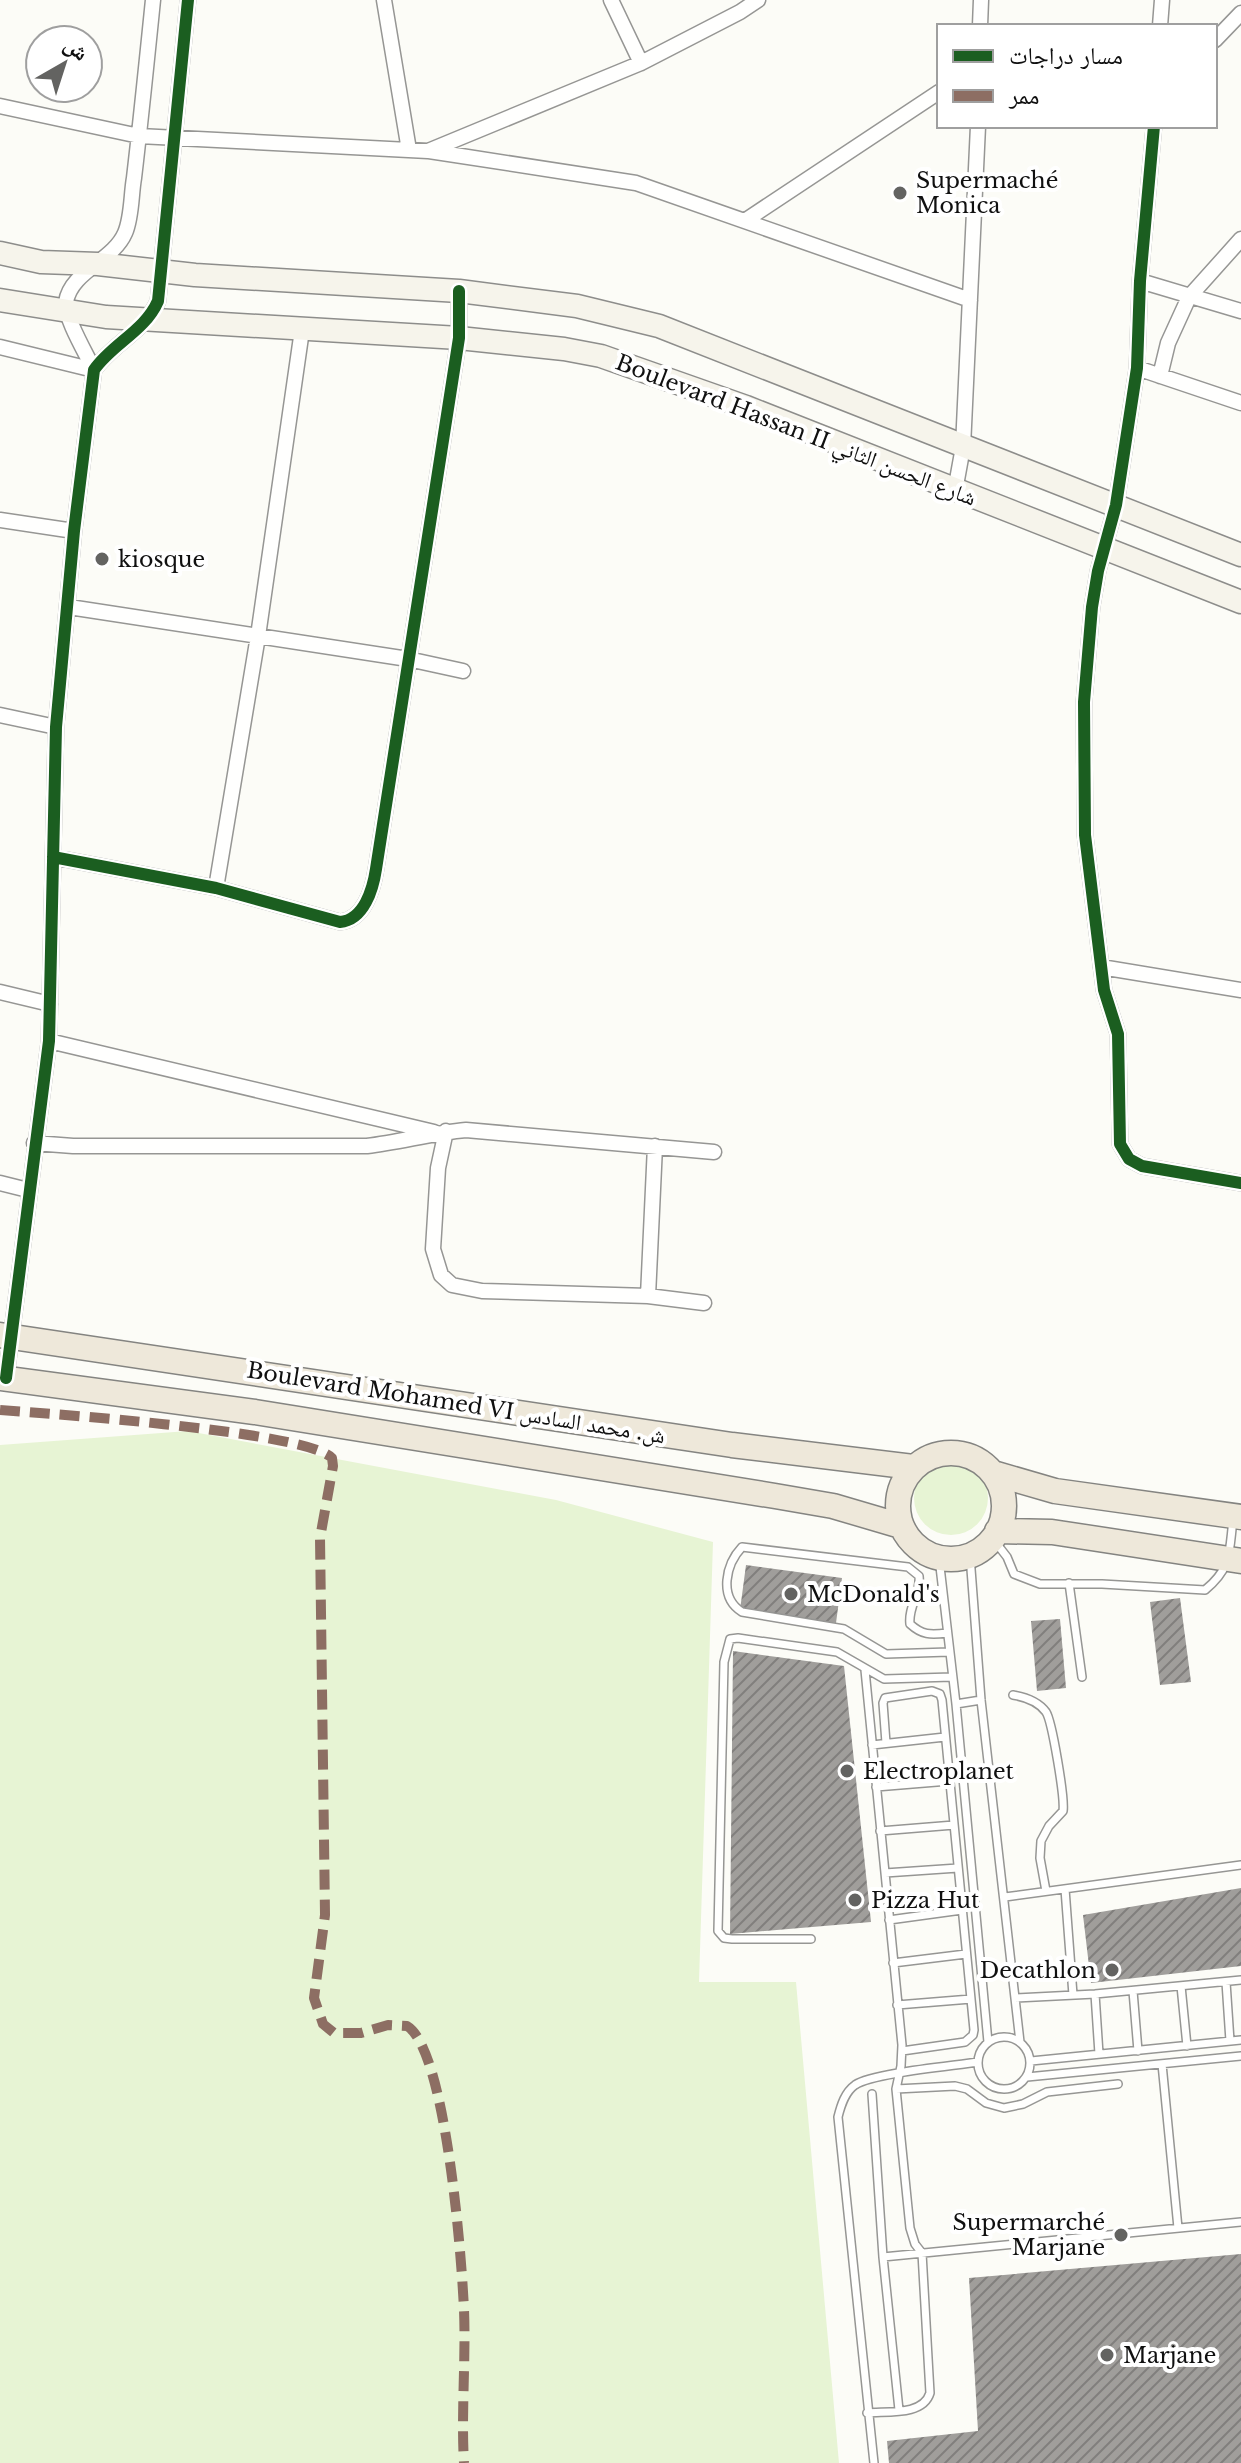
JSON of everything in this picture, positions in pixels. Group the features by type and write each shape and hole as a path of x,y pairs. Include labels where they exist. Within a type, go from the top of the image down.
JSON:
{"main road":[{"name":"Boulevard Hassan II شارع الحسن الثاني","path":"0,253 41,262 459,291 577,306 659,326 1241,555"},
{"name":"Boulevard Hassan II شارع الحسن الثاني","path":"0,300 67,312 147,320 459,338 601,356 640,367 1241,602"},
{"name":"Boulevard Mohamed VI ش. محمد السادس","path":"6,1336 732,1445 913,1467"},
{"name":"Boulevard Mohamed VI ش. محمد السادس","path":"3,1378 255,1412 833,1506 901,1526"},
{"path":"727,1489 732,1445"},
{"path":"963,1453 993,1473 1001,1488 1004,1506 995,1535 970,1556 955,1559 939,1558 916,1547 901,1526 897,1505 901,1485 913,1467 936,1455 963,1453"},
{"path":"993,1473 1055,1491 1238,1516"},
{"path":"995,1535 1052,1532 1234,1560"}],"street":[{"path":"94,370 67,312 66,302 71,288 113,252 126,231 153,0"},
{"path":"3,1378 6,1336 49,1041 56,727 74,531 94,370 104,355 147,320 158,301 188,0"},
{"path":"384,0 409,150"},
{"path":"611,0 641,63"},
{"path":"428,151 641,63 758,0"},
{"path":"980,24 981,0"},
{"path":"1160,24 1162,0"},
{"path":"1217,38 1241,13"},
{"path":"746,220 937,93"},
{"path":"0,106 139,136 428,151 636,183 970,300"},
{"path":"955,491 963,447 978,128"},
{"path":"1154,128 1140,281 1137,368 1116,505 1092,607 1084,702 1085,835 1104,990 1118,1034 1120,1144 1129,1159 1142,1166 1241,1183"},
{"path":"1160,376 1168,343 1189,297 1241,239"},
{"path":"1140,281 1241,311"},
{"path":"53,857 216,888 340,922 353,919 368,898 374,882 459,338 459,291"},
{"path":"216,888 258,636 302,330"},
{"path":"0,347 94,370"},
{"path":"1137,368 1241,403"},
{"path":"0,520 74,531"},
{"path":"69,607 408,659 463,671"},
{"path":"0,715 56,727"},
{"path":"1101,967 1241,990"},
{"path":"0,992 50,1004"},
{"path":"49,1041 440,1132 507,1132 714,1152"},
{"path":"34,1143 73,1146 367,1146 407,1141 440,1132"},
{"path":"440,1132 433,1249 441,1275 452,1285 482,1291 648,1296 704,1303"},
{"path":"648,1296 655,1146"},
{"path":"0,1183 28,1190"}],"lane":[{"path":"995,1535 1014,1574 1040,1584 1205,1590 1221,1577 1234,1560 1238,1516"},
{"path":"947,1633 919,1633 910,1624 909,1612 920,1587 919,1576 908,1567 742,1547 730,1559 727,1596 742,1612 844,1629 886,1654 949,1652"},
{"path":"970,1556 981,1700 1020,2042"},
{"path":"939,1558 988,2042"},
{"path":"1069,1583 1082,1677"},
{"path":"811,1939 732,1939 724,1938 718,1931 724,1662 730,1639 837,1652 874,1676 894,1680 952,1677"},
{"path":"865,1670 902,2051 896,2089 910,2228 915,2244 922,2253 930,2393 923,2406 867,2413"},
{"path":"886,1743 885,1698 932,1691 940,1694 974,2030 970,2039 902,2051"},
{"path":"1013,1695 1035,1703 1048,1715 1064,1801 1060,1816 1049,1826 1041,1841 1040,1858 1046,1891"},
{"path":"956,1704 981,1700"},
{"path":"872,1745 945,1737"},
{"path":"876,1787 949,1781"},
{"path":"880,1831 954,1825"},
{"path":"1005,1897 1241,1865"},
{"path":"885,1873 958,1868"},
{"path":"1065,1889 1073,1995"},
{"path":"889,1920 962,1910"},
{"path":"893,1963 966,1954"},
{"path":"1015,1998 1241,1980"},
{"path":"1226,1982 1230,2041"},
{"path":"1181,1986 1187,2046"},
{"path":"1133,1991 1138,2051"},
{"path":"1095,1994 1099,2054"},
{"path":"897,2005 971,1999"},
{"path":"998,2037 1009,2037 1020,2042 1028,2050 1031,2061 1027,2077 1008,2090 997,2089 987,2083 980,2074 980,2051 998,2037"},
{"path":"1031,2061 1241,2040"},
{"path":"1027,2077 1241,2056"},
{"path":"874,2463 838,2117 842,2101 856,2084 867,2079 978,2062"},
{"path":"1162,2064 1178,2228"},
{"path":"896,2089 955,2086 967,2089 986,2103 1004,2108 1023,2104 1047,2092 1118,2084"},
{"path":"872,2094 883,2257 899,2410"},
{"path":"883,2257 1241,2222"}],"green space":[{"path":"188,1431 556,1500 713,1542 699,1982 796,1982 839,2463 0,2463 0,1445"},
{"path":"951,1461 965,1464 977,1472 985,1484 988,1498 985,1512 977,1524 965,1532 951,1535 937,1532 925,1524 917,1512 914,1498 917,1484 925,1472 937,1464"}],"building":[{"name":"McDonald's","path":"746,1565 842,1578 836,1623 740,1610"},
{"path":"1180,1598 1191,1682 1160,1685 1150,1602"},
{"path":"1060,1619 1066,1688 1037,1691 1031,1621"},
{"path":"733,1651 844,1666 871,1922 730,1934"},
{"path":"1241,1888 1241,1966 1091,1983 1083,1915"},
{"name":"Marjane","path":"1241,2254 1241,2463 889,2463 887,2441 978,2431 969,2278"}],"marked path":[{"path":"0,1410 229,1432 312,1448 332,1458 320,1538 325,1915 314,1998 323,2024 334,2033 361,2033 388,2025 407,2026 421,2043 432,2073 442,2113 460,2248 464,2329 464,2463"}],"cycle path":[{"path":"6,1378 49,1041 56,727 74,531 94,370 145,321 158,301 188,0"},
{"path":"1154,128 1140,281 1137,368 1116,505 1098,571 1092,607 1084,702 1085,835 1104,990 1118,1034 1120,1144 1129,1159 1142,1166 1241,1183"},
{"path":"53,857 216,888 340,922 361,910 370,894 376,869 459,338 459,291"}],"place":[{"name":"Supermaché Monica","path":"900,193"},
{"name":"kiosque","path":"102,559"},
{"name":"McDonald's","path":"791,1594"},
{"name":"Electroplanet","path":"847,1771"},
{"name":"Pizza Hut","path":"855,1900"},
{"name":"Decathlon","path":"1112,1970"},
{"name":"Supermarché Marjane","path":"1121,2235"},
{"name":"Marjane","path":"1107,2355"}]}
